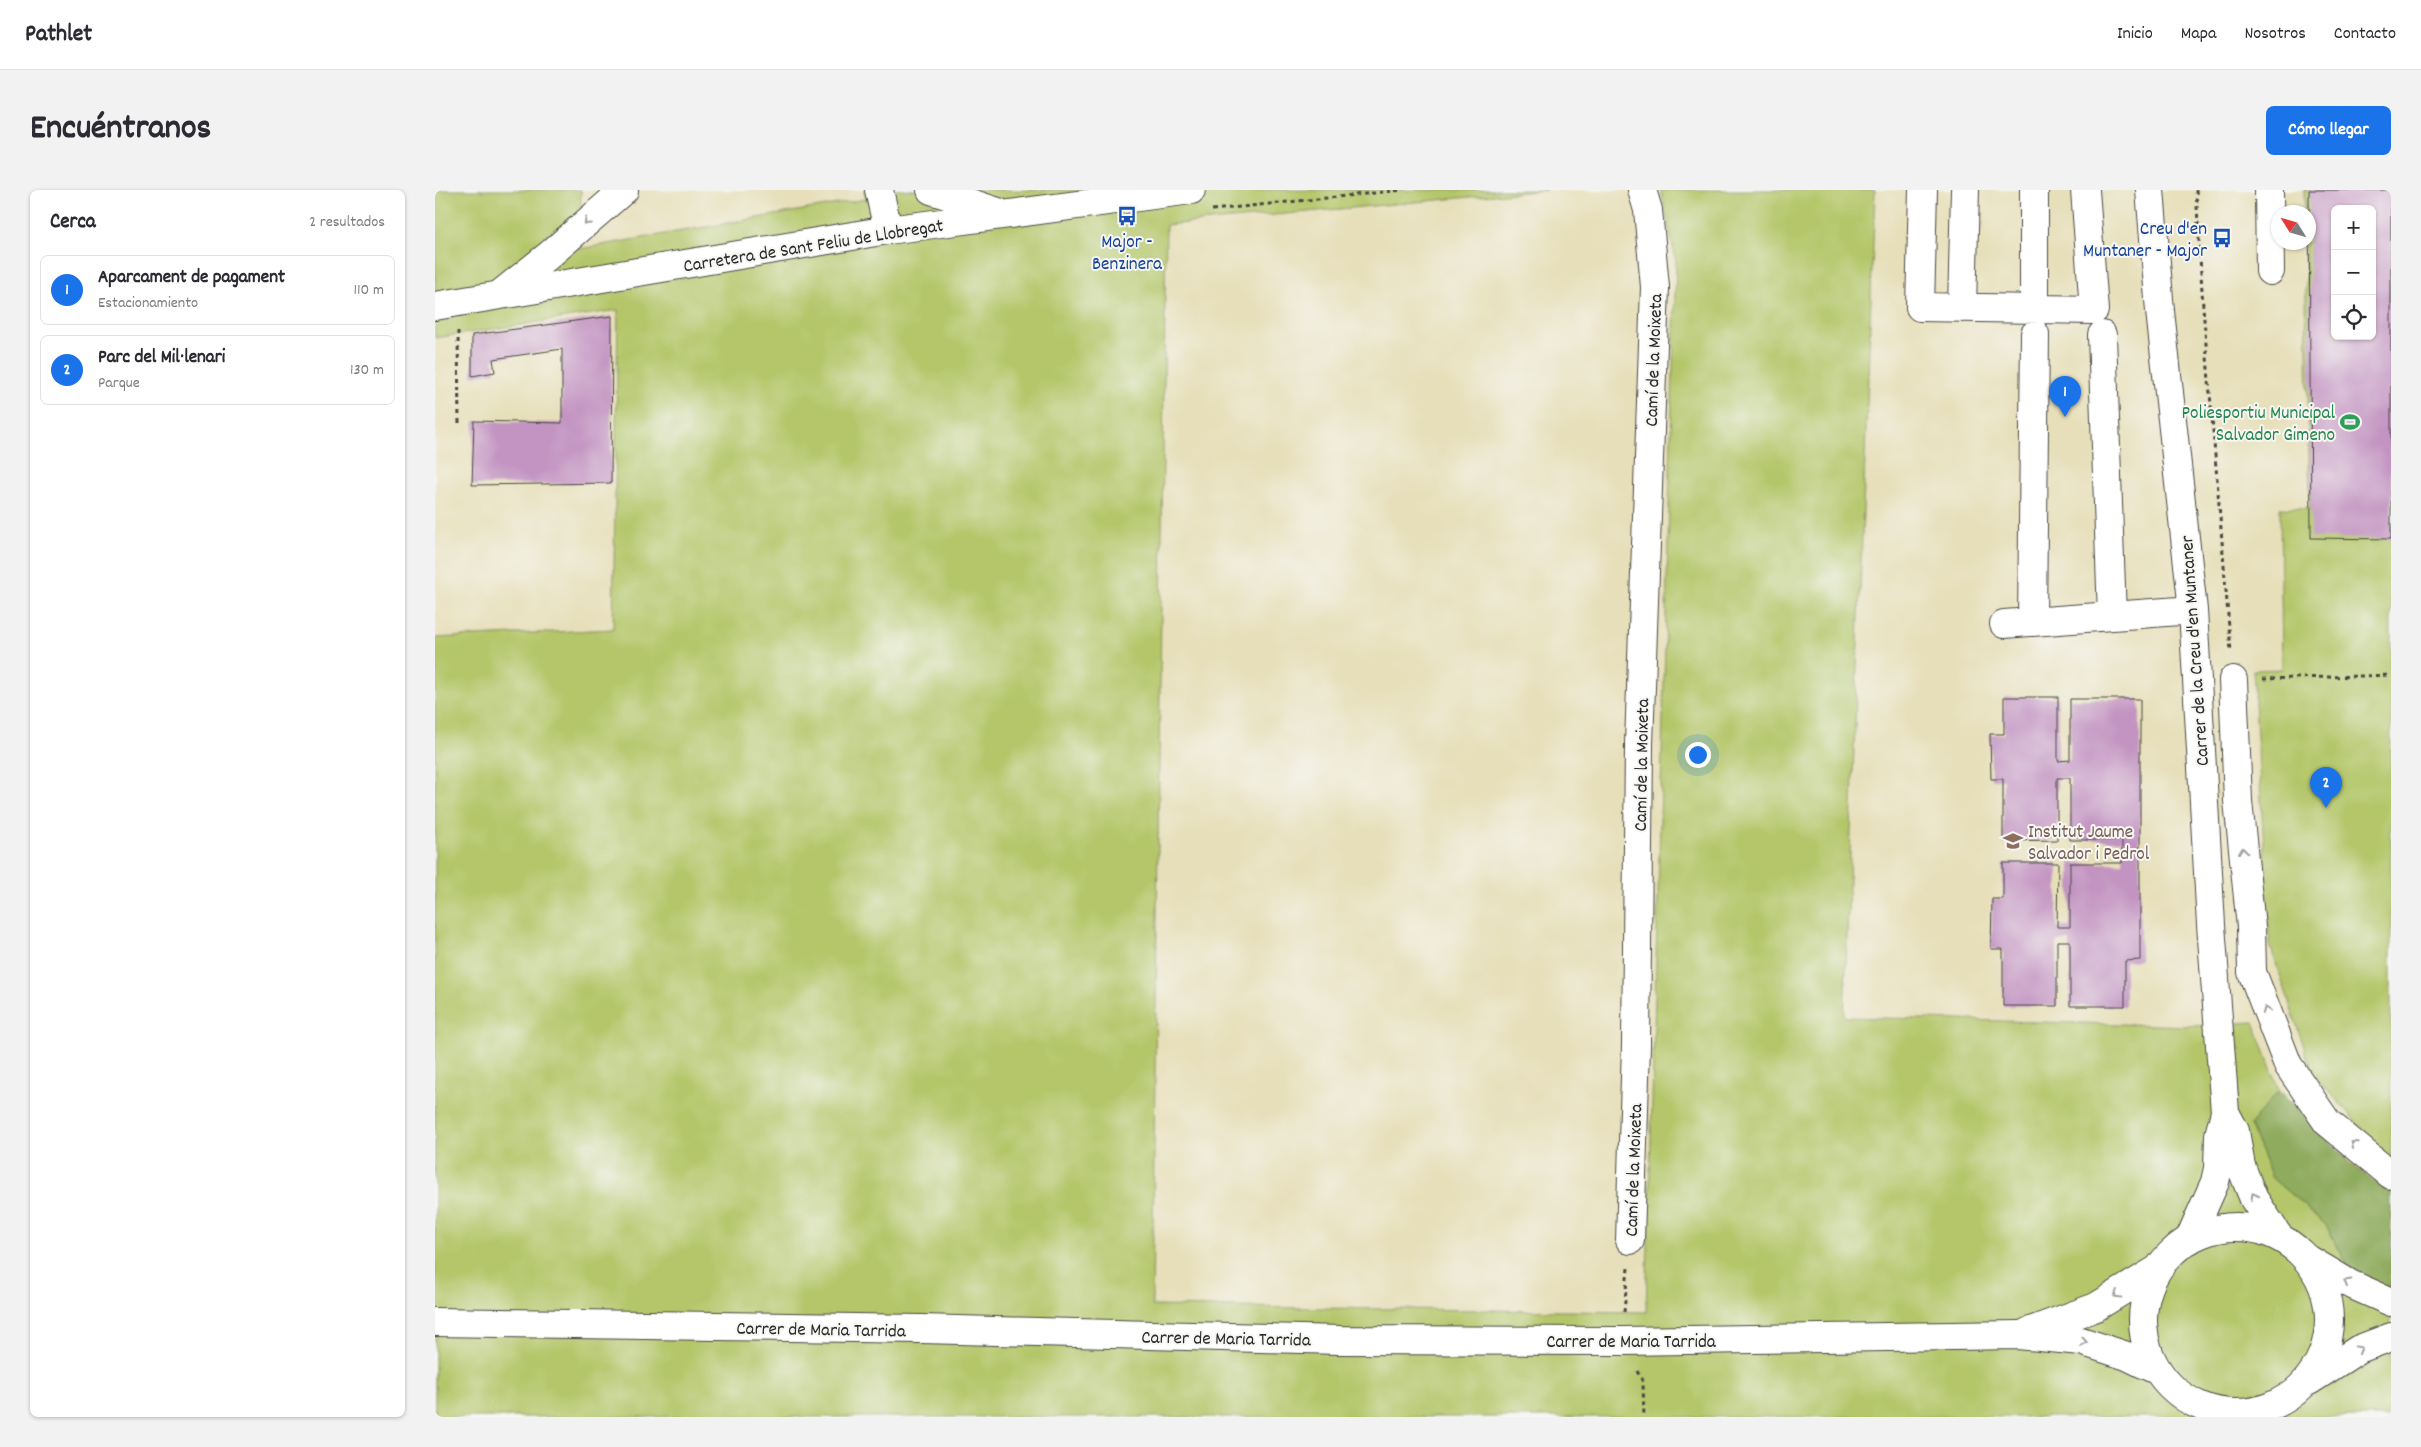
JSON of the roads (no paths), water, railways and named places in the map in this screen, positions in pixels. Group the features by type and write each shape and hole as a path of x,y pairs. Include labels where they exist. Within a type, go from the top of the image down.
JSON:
{"main road":[{"path":"495,297 548,256 624,190"},
{"path":"879,190 888,230"},
{"path":"931,190 1007,214"},
{"name":"Carretera de Sant Feliu de Llobregat","path":"446,305 888,230 1191,190"},
{"name":"Camí de la Moixeta","path":"1630,1240 1636,1045 1639,744 1655,287 1648,210 1642,190"},
{"path":"1923,190 1920,307 1962,308 2034,321 2094,310 2085,190"},
{"path":"1962,308 1965,190"},
{"path":"2032,622 2034,190"},
{"name":"Carrer de la Creu d'en Muntaner","path":"2150,190 2160,311 2193,610 2209,906 2225,1112 2219,1135 2218,1168 2215,1182 2189,1240"},
{"path":"2269,190 2270,271"},
{"path":"2102,336 2112,616"},
{"path":"2004,624 2193,610"},
{"path":"2233,680 2238,801 2251,927 2252,972 2287,1065 2327,1122 2391,1175"},
{"name":"Carrer de la Creu d'en Muntaner","path":"2225,1112 2235,1131 2244,1175 2254,1199 2279,1237"},
{"path":"2391,1302 2350,1284 2279,1237 2255,1228 2238,1227 2213,1230 2189,1240 2172,1252 2158,1269 2145,1299 2143,1320 2148,1352 2158,1371 2171,1388 2188,1400 2207,1409 2227,1413 2248,1412 2268,1407 2287,1398 2303,1384 2359,1349 2391,1337"},
{"path":"2303,1384 2322,1355 2329,1321 2323,1286 2305,1256"},
{"name":"Carrer de Maria Tarrida","path":"2018,1335 2096,1307 2158,1269"},
{"name":"Carrer de Maria Tarrida","path":"435,1322 921,1329 1340,1340 1622,1341 2018,1335 2081,1341 2120,1353 2158,1371"}],"place":[{"name":"Major - Benzinera","path":"1127,216"},
{"name":"Creu d'en Muntaner - Major","path":"2222,238"},
{"name":"Aparcament de pagament","path":"2065,417"},
{"name":"Poliesportiu Municipal Salvador Gimeno","path":"2350,422"},
{"name":"Parc del Mil·lenari","path":"2326,808"},
{"name":"Institut Jaume Salvador i Pedrol","path":"2013,841"}]}
